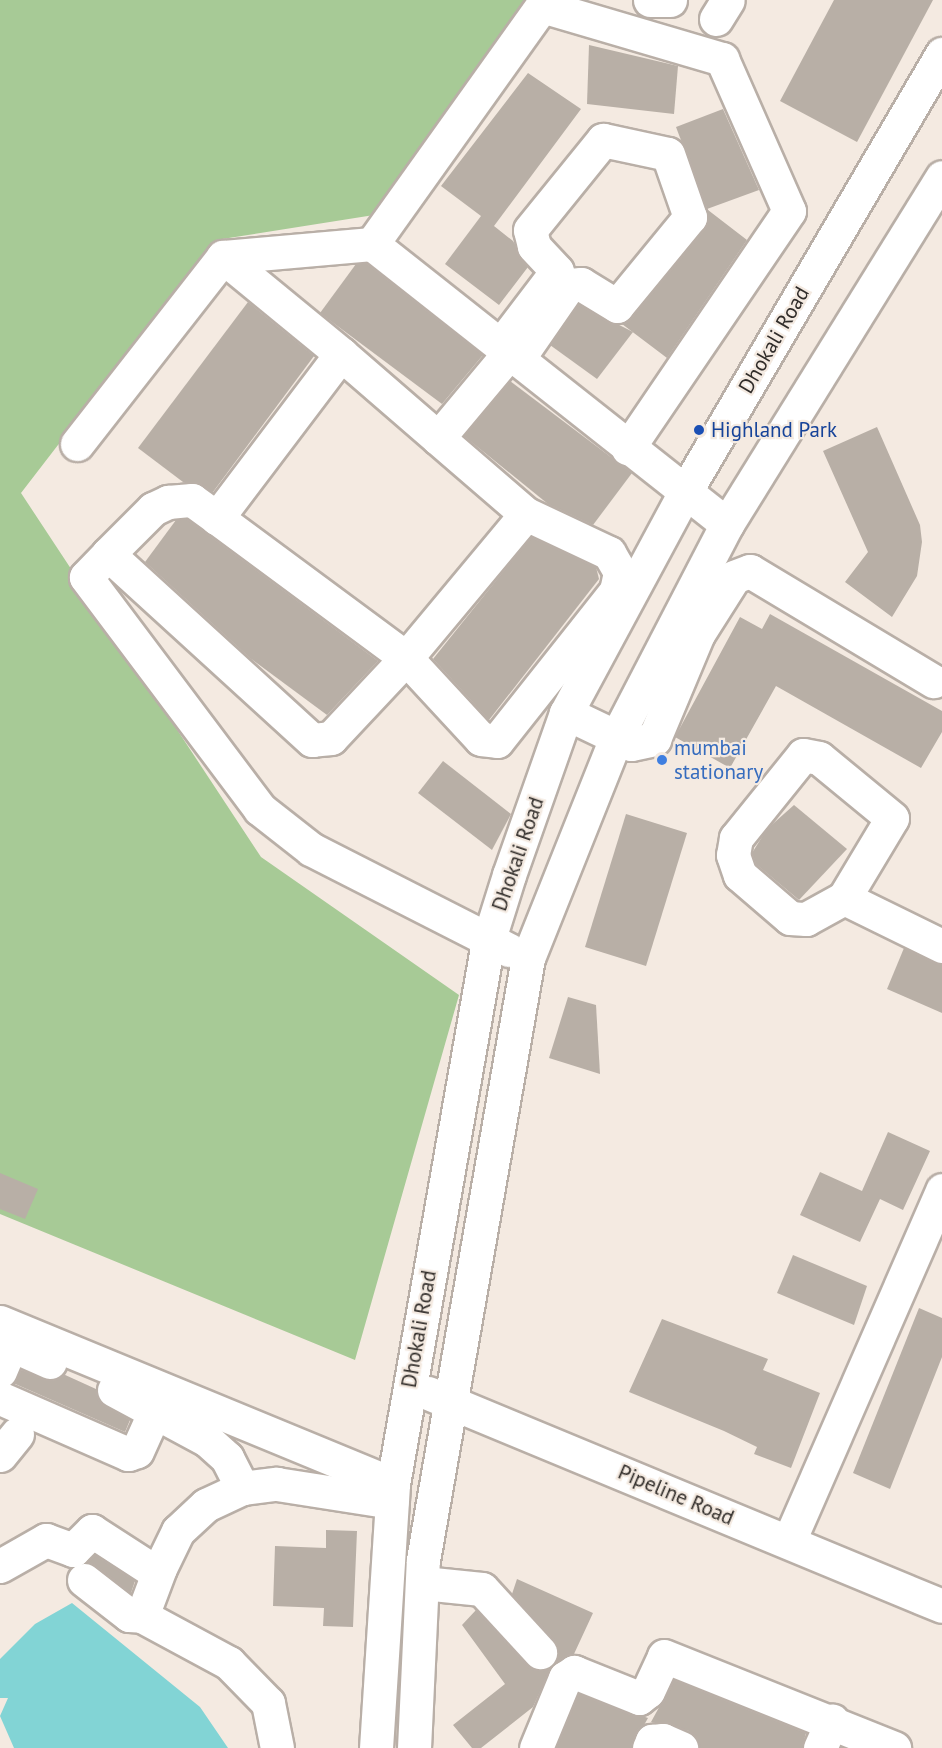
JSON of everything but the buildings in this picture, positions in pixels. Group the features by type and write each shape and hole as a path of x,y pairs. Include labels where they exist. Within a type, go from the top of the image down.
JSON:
{"street":[{"path":"650,0 670,0"},
{"path":"372,244 542,6 722,59 789,211 628,448"},
{"name":"Dhokali Road","path":"376,1748 393,1493 409,1385 488,942 567,713 685,492 942,54"},
{"path":"438,438 569,285 581,284 617,306 690,217 668,154 603,140 530,230 534,246 557,271 509,353"},
{"name":"Dhokali Road","path":"414,1748 423,1583 447,1400 528,958 616,738 727,524 942,177"},
{"path":"77,444 223,257 372,244 727,524"},
{"path":"223,257 341,354 526,514 609,553 620,572 616,591 497,741 481,739 406,658 192,500 168,502 153,509 86,577 260,809 311,849 488,942 528,958"},
{"path":"217,518 341,354"},
{"path":"108,554 312,740 331,738 406,658 526,514"},
{"path":"567,713 631,744 654,739 698,634 735,577 750,571 933,681"},
{"path":"803,756 819,758 892,818 844,898 806,919 790,918 740,875 733,855 736,838 803,756"},
{"path":"844,898 942,946"},
{"path":"789,1541 942,1190"},
{"path":"0,1322 393,1493"},
{"path":"0,1371 9,1350 16,1347 155,1411 207,1440 226,1458 242,1488"},
{"name":"Pipeline Road","path":"409,1385 942,1606"},
{"path":"0,1398 128,1454 136,1451 155,1411"},
{"path":"142,1616 157,1573 178,1532 206,1505 242,1488 277,1484 393,1493"},
{"path":"0,1566 46,1540 73,1550 92,1530 157,1573"},
{"path":"84,1580 129,1615 142,1616 229,1663 268,1703 277,1748"},
{"path":"423,1583 482,1589 540,1652"},
{"path":"382,1634 420,1641"},
{"path":"536,1748 565,1678 574,1672 639,1698 648,1691 664,1656 826,1735 894,1748"},
{"path":"648,1748 652,1741 663,1740 681,1748"}],"green space":[{"path":"0,0 527,0 374,215 216,240 21,493 261,857 459,995 355,1360 0,1214"}],"water":[{"path":"72,1603 200,1707 228,1748 14,1748 0,1716 8,1698 0,1698 0,1659 35,1624"}],"place":[{"name":"Highland Park","path":"699,430"},
{"name":"mumbai stationary","path":"662,760"}]}
